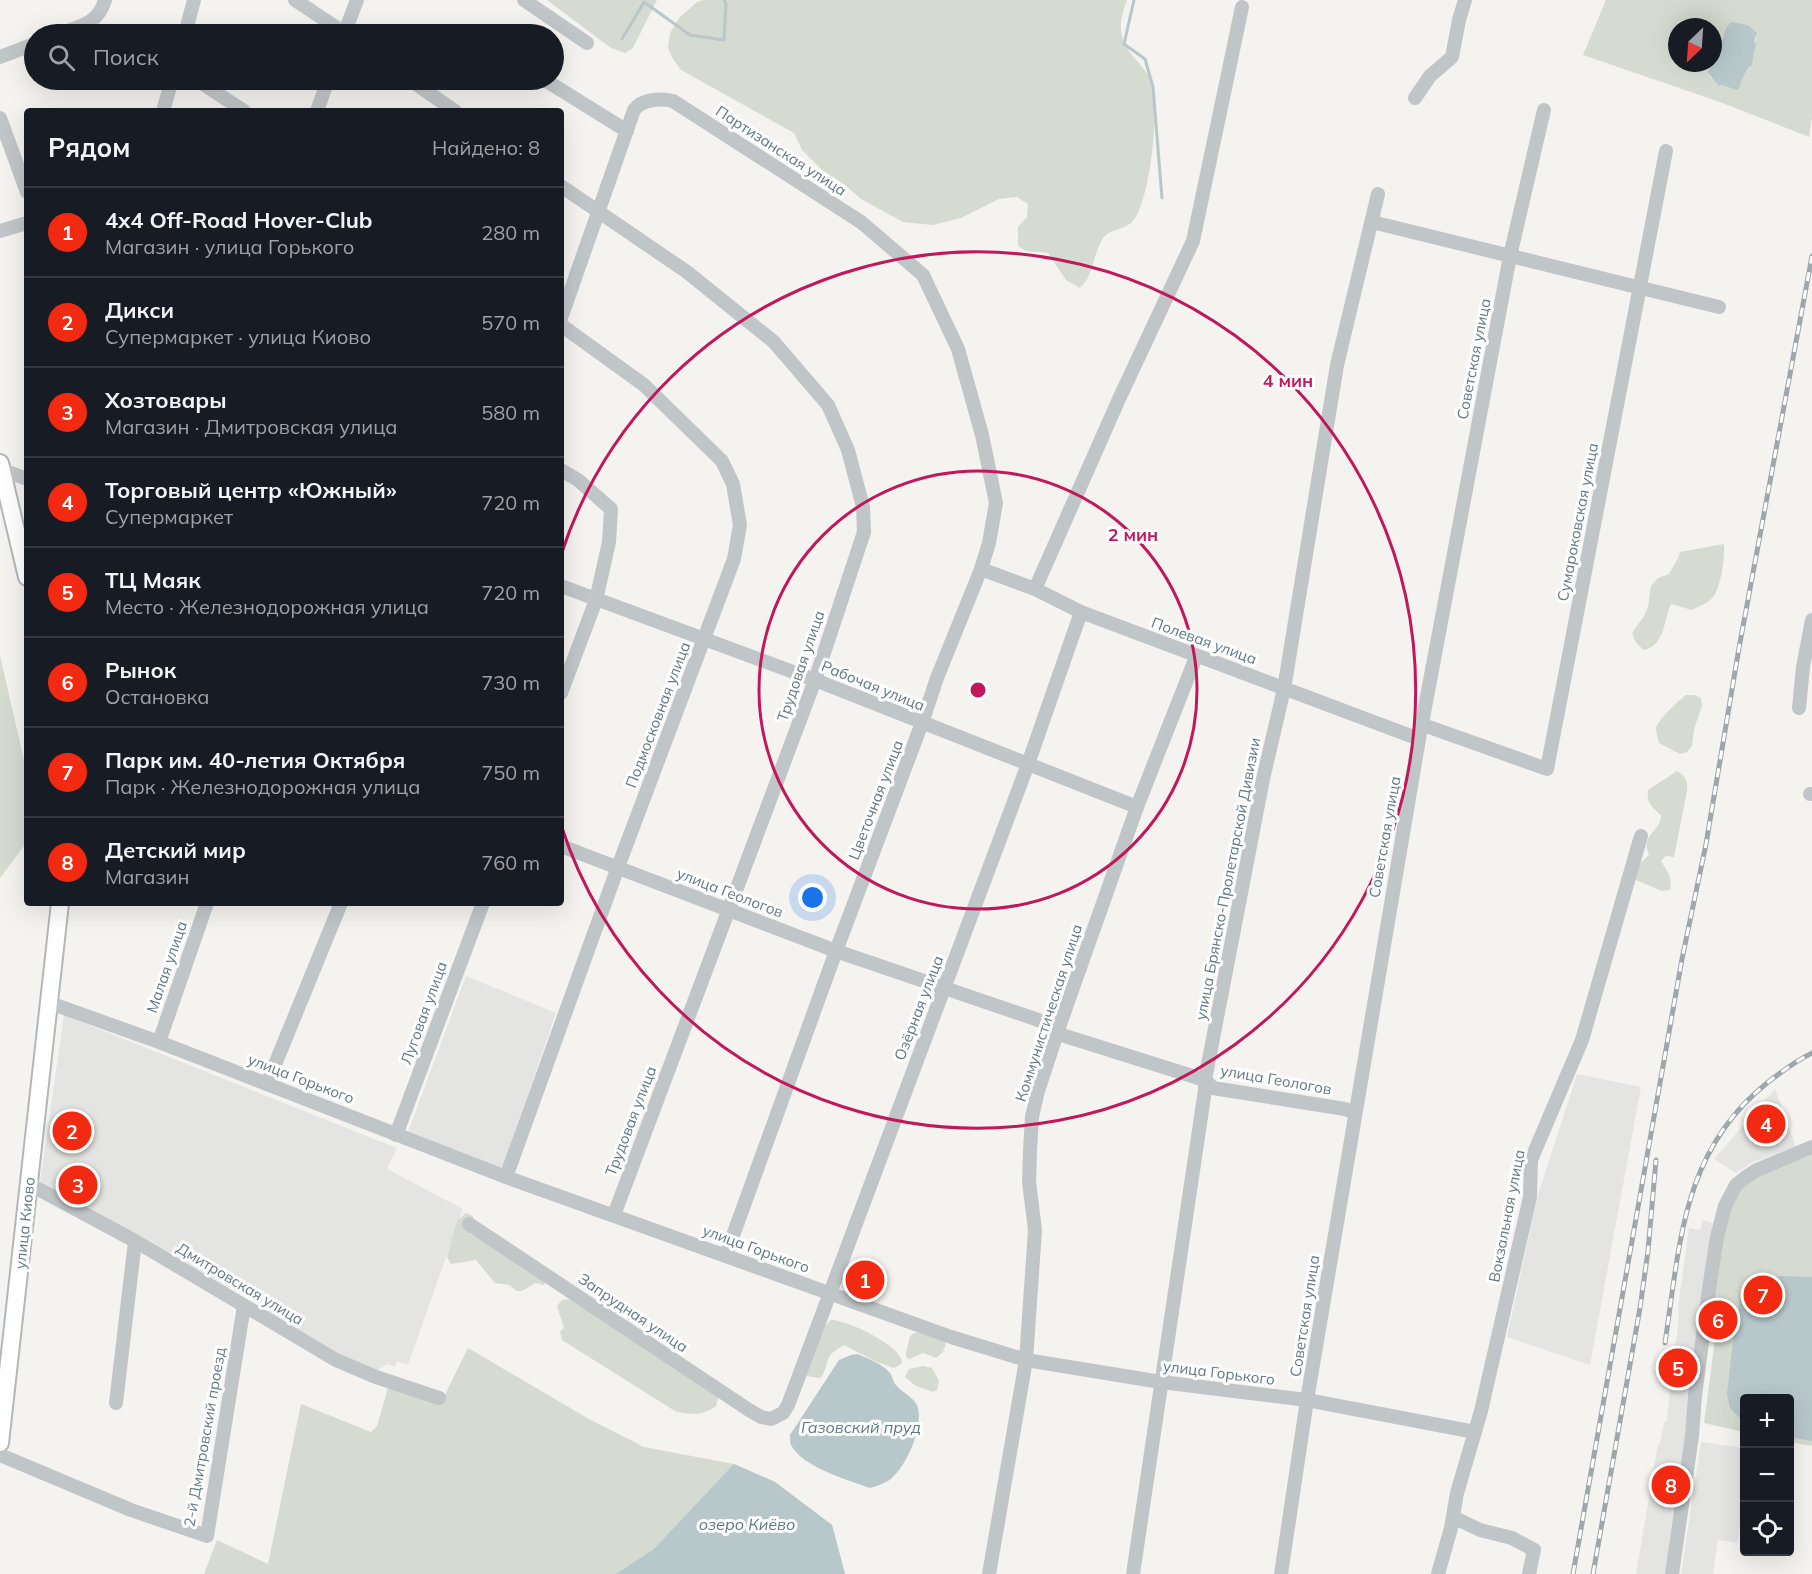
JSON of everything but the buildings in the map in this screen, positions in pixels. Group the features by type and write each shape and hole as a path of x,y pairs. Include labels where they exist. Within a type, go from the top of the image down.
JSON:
{"main road":[{"path":"1,466 24,565"},
{"name":"улица Киово","path":"0,1443 60,906"}],"street":[{"path":"188,24 194,0"},
{"path":"295,0 330,24"},
{"path":"349,24 357,0"},
{"path":"524,0 558,24"},
{"path":"1415,98 1430,76 1452,57 1465,0"},
{"path":"83,24 95,19 102,3"},
{"path":"1035,589 1119,399 1193,242 1242,7"},
{"path":"564,28 587,44"},
{"path":"0,57 24,48"},
{"path":"163,108 169,90"},
{"path":"212,90 239,108"},
{"path":"318,108 324,90"},
{"path":"425,90 451,108"},
{"path":"561,90 627,131"},
{"name":"Партизанская улица","path":"564,310 634,110 640,103 666,99 673,101 861,222 923,275 958,349"},
{"name":"Советская улица","path":"1281,1574 1355,1113 1420,734 1510,256 1544,110"},
{"path":"0,118 24,184"},
{"name":"Сумароковская улица","path":"1420,734 1429,727 1547,769 1666,151"},
{"name":"Трудовая улица","path":"564,188 687,272 774,342 828,405 848,450 863,507 864,531 815,680 614,1215"},
{"name":"улица Брянско-Пролетарской Дивизии","path":"1134,1574 1205,1080 1263,779 1284,689 1337,365 1378,194"},
{"path":"1372,222 1719,307"},
{"path":"0,231 24,224"},
{"name":"Подмосковная улица","path":"506,1177 618,867 734,560 740,525 733,484 722,461 644,385 564,327"},
{"name":"Цветочная улица","path":"726,1255 836,951 989,543 996,503 982,435 958,349"},
{"path":"1,466 24,478"},
{"path":"564,472 578,480 611,509 609,542 596,600 564,685"},
{"name":"Полевая улица","path":"981,569 1035,589 1081,612 1196,657 1420,734"},
{"name":"Рабочая улица","path":"564,587 815,680 1137,807"},
{"name":"Озёрная улица","path":"783,1413 794,1392 945,988 1028,764 1081,612"},
{"path":"1812,620 1803,667 1799,708 1812,702"},
{"name":"Коммунистическая улица","path":"989,1574 1026,1360 1035,1230 1029,1182 1032,1117 1058,1029 1137,807 1196,657"},
{"name":"Вокзальная улица","path":"1438,1574 1457,1492 1475,1432 1530,1197 1531,1160 1582,1040 1641,836"},
{"name":"улица Геологов","path":"564,847 836,951 1058,1029 1065,1036 1205,1080 1213,1088 1345,1109 1355,1113"},
{"name":"Малая улица","path":"159,1042 206,906"},
{"path":"267,1084 340,906"},
{"name":"Луговая улица","path":"396,1135 482,906"},
{"name":"улица Горького","path":"50,1003 159,1042 506,1177 951,1337 1026,1360 1161,1382 1308,1400 1475,1432"},
{"path":"1672,1574 1692,1436 1709,1289 1717,1237 1725,1206 1736,1185 1746,1177 1757,1170 1812,1147"},
{"name":"Дмитровская улица","path":"29,1184 135,1241 336,1360 376,1377 439,1398"},
{"name":"Запрудная улица","path":"469,1224 749,1410 761,1417 771,1419 783,1413"},
{"path":"116,1402 135,1241"},
{"name":"2-й Дмитровский проезд","path":"0,1455 131,1510 207,1536 244,1306"},
{"path":"1453,1517 1479,1530 1512,1538 1534,1550 1529,1574"}],"shaded area":[{"path":"547,0 657,0 633,48 625,53 611,48"},
{"path":"703,0 1127,0 1121,33 1126,47 1150,78 1155,110 1152,154 1144,197 1138,213 1131,223 1103,238 1087,278 1080,288 1066,280 1048,253 1026,251 1018,246 1018,227 1027,217 1028,204 1017,197 999,199 961,218 933,225 903,222 861,199 821,169 802,150 794,133 681,70 668,48 670,33 679,18 697,2"},
{"path":"1606,0 1812,0 1812,117 1809,137 1720,102 1583,55"},
{"path":"1724,544 1722,572 1713,597 1692,610 1671,604 1660,638 1644,650 1636,643 1632,633 1648,607 1651,586 1658,578 1669,574 1680,552"},
{"path":"0,656 24,760 24,846 0,878"},
{"path":"1686,695 1701,698 1702,706 1694,729 1692,746 1687,752 1680,754 1659,743 1656,728 1665,715"},
{"path":"1677,771 1686,779 1687,791 1674,857 1666,856 1661,861 1671,882 1670,890 1662,891 1636,880 1636,872 1640,863 1649,855 1647,842 1658,826 1661,815 1649,802 1648,790"},
{"path":"466,976 556,1013 502,1169 408,1132"},
{"path":"64,1015 397,1148 387,1169 463,1209 408,1365 397,1361 395,1367 388,1364 376,1371 365,1370 268,1314 265,1307 40,1182"},
{"path":"1577,1074 1641,1087 1590,1365 1507,1337 1537,1198"},
{"path":"1775,1089 1796,1147 1753,1162 1736,1173 1714,1159"},
{"path":"1812,1155 1812,1446 1794,1443 1794,1394 1740,1394 1740,1431 1704,1423 1718,1316 1712,1309 1715,1279 1725,1226 1737,1196 1752,1180"},
{"path":"466,1213 473,1216 473,1223 469,1228 470,1234 488,1242 545,1282 544,1285 535,1283 522,1291 517,1291 509,1285 495,1283 476,1260 451,1264 447,1257 457,1221"},
{"path":"1703,1220 1713,1223 1668,1574 1636,1574 1658,1444 1660,1444 1667,1417 1689,1228 1700,1230"},
{"path":"573,1299 719,1394 716,1406 706,1412 696,1414 675,1411 562,1340 560,1332 564,1328 557,1306 562,1300"},
{"path":"831,1320 849,1324 873,1335 894,1349 902,1363 894,1368 844,1345 831,1354 820,1378 807,1376 805,1373 825,1326"},
{"path":"924,1332 946,1343 943,1352 936,1358 923,1353 910,1359 906,1357 910,1336"},
{"path":"468,1348 589,1419 644,1447 734,1464 775,1482 832,1525 845,1574 204,1574 217,1540 268,1564 301,1404 371,1432 377,1426 388,1388 440,1405"},
{"path":"923,1366 932,1368 939,1381 937,1390 933,1392 916,1386 905,1377 909,1369"},
{"path":"1701,1442 1740,1447 1740,1526 1737,1543 1718,1540 1713,1574 1681,1574"}],"water":[{"path":"1731,22 1748,25 1757,33 1754,41 1756,44 1753,65 1749,67 1737,90 1719,86 1707,72 1722,72 1722,41 1726,28"},
{"path":"1781,1276 1812,1277 1812,1441 1794,1438 1794,1394 1740,1394 1740,1418 1730,1408 1727,1394 1741,1296 1747,1288 1757,1282"},
{"name":"Газовский пруд","path":"858,1354 887,1370 896,1385 915,1402 919,1414 916,1435 901,1467 888,1481 870,1488 815,1466 797,1453 790,1441 790,1435 839,1360"},
{"name":"озеро Киёво","path":"734,1464 775,1482 832,1525 845,1574 616,1574 654,1549"}],"waterway":[{"path":"622,39 644,2 690,35 724,40 726,4 724,0"},
{"path":"1134,0 1124,44 1145,59 1153,87 1162,198"}],"railway":[{"path":"1573,1574 1682,959 1706,844 1739,648 1812,256"},
{"path":"1665,1343 1681,1235 1701,1169 1717,1138 1739,1110 1772,1079 1812,1053"},
{"path":"1593,1574 1640,1308 1648,1251 1656,1160"}],"place":[{"name":"Торговый центр «Южный»","path":"1766,1124"},
{"name":"Дикси","path":"72,1131"},
{"name":"Хозтовары","path":"78,1185"},
{"name":"4x4 Off-Road Hover-Club","path":"865,1280"},
{"name":"Парк им. 40-летия Октября","path":"1763,1295"},
{"name":"Рынок","path":"1718,1320"},
{"name":"ТЦ Маяк","path":"1678,1368"},
{"name":"Детский мир","path":"1671,1485"}]}
